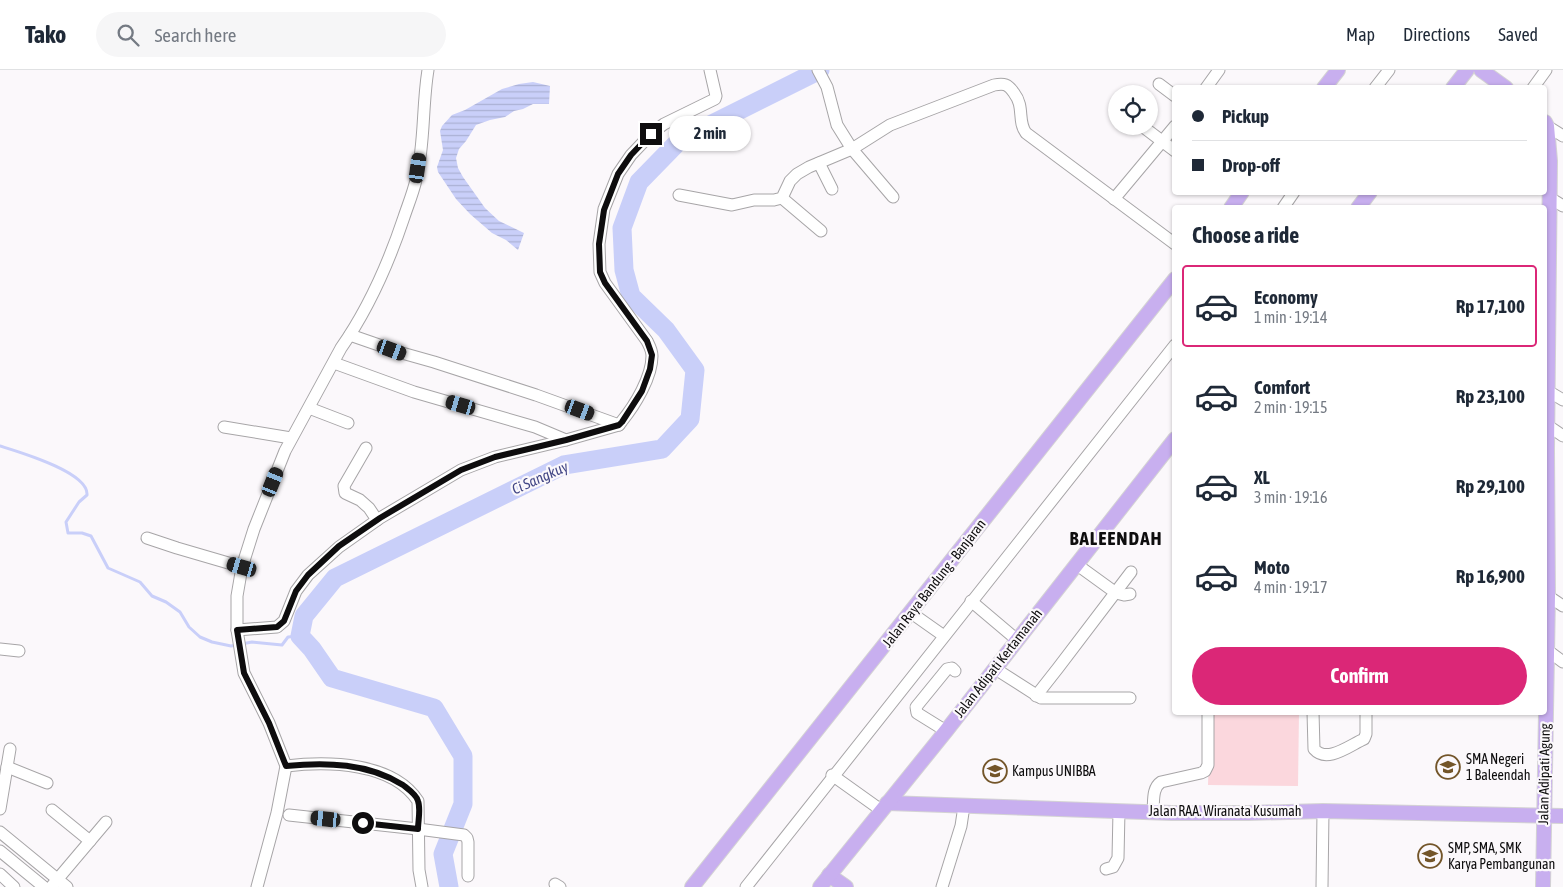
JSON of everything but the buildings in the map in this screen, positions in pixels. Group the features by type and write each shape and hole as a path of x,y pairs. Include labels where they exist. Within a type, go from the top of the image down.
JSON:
{"main road":[{"path":"1455,85 1467,70"},
{"path":"1480,70 1502,85"},
{"path":"1326,85 1332,72"},
{"name":"Jalan Adipati Agung","path":"1547,134 1550,162 1547,425"},
{"name":"Jalan Raya Bandung - Banjaran","path":"692,887 1172,283"},
{"name":"Jalan Adipati Kertamanah","path":"820,887 946,731 1016,639 1172,443"},
{"name":"Jalan Adipati Agung","path":"1547,544 1547,606"},
{"name":"Jalan Adipati Agung","path":"1543,887 1545,715"},
{"name":"Jalan RAA. Wiranata Kusumah","path":"884,806 964,806 1172,813 1323,811 1563,816"},
{"path":"829,876 846,887"}],"street":[{"path":"257,887 277,813 286,766 269,723 244,673 238,638 237,596 242,567 254,529 291,438 350,335 394,247 416,180 424,130 425,89 428,70"},
{"path":"238,638 277,627 284,621 296,591 308,575 339,546 377,520 461,470 495,457 619,425 626,417 642,391 650,369 652,355 647,341 605,283 600,272 599,244 604,210 618,174 631,155 644,141 664,124 715,100 716,96 710,70"},
{"path":"818,70 827,87 837,125 852,149 893,198"},
{"path":"1208,85 1219,70"},
{"path":"1377,85 1389,70"},
{"path":"1535,85 1546,70"},
{"path":"782,198 788,184 797,174 808,167 852,149 890,125 994,85 1004,84 1012,89 1020,102 1022,124 1026,134 1172,242"},
{"path":"1159,84 1172,94"},
{"path":"1547,125 1563,136"},
{"path":"1114,199 1172,129"},
{"path":"1154,135 1172,149"},
{"path":"819,163 832,189"},
{"path":"679,196 732,204 782,198 821,231"},
{"path":"1550,198 1563,206"},
{"path":"350,335 536,395 619,425"},
{"path":"746,887 1172,350"},
{"path":"334,363 414,392 535,427 566,440"},
{"path":"1548,391 1563,400"},
{"path":"309,408 348,423"},
{"path":"1547,425 1563,436"},
{"path":"224,427 291,438"},
{"path":"366,448 344,486 344,490 345,493 360,500 369,508 377,520"},
{"path":"147,538 242,567"},
{"path":"1076,564 1116,593 1124,596 1130,594"},
{"path":"1036,696 1131,572"},
{"path":"1548,596 1562,604"},
{"path":"972,602 970,602 1016,639"},
{"path":"910,612 944,636"},
{"path":"0,649 19,652"},
{"path":"1547,651 1563,662"},
{"path":"946,731 917,713 916,707 947,669 952,668 955,671"},
{"path":"994,668 1036,696 1047,699 1130,698"},
{"path":"1153,811 1155,789 1158,784 1200,773 1208,765 1208,715"},
{"path":"1313,715 1314,749 1316,752 1330,755 1364,739 1366,734 1366,715"},
{"path":"0,809 10,749"},
{"path":"286,766 322,764 348,766 391,778 414,794 418,801 424,829 419,870 422,887"},
{"path":"7,767 47,783"},
{"path":"834,776 832,775 884,806"},
{"path":"942,887 961,826 964,806"},
{"path":"52,810 90,840"},
{"path":"1106,869 1113,867 1118,858 1120,811"},
{"path":"1322,887 1323,811"},
{"path":"289,815 464,835 468,842 468,876"},
{"path":"0,832 58,885 90,840 106,822"},
{"path":"0,851 44,887"},
{"path":"0,874 14,887"}],"shaded area":[{"path":"1210,715 1299,715 1298,786 1208,785"}],"water":[{"path":"533,82 550,86 549,104 533,104 514,111 505,117 476,125 459,149 456,158 458,168 463,177 485,208 499,221 524,233 518,250 506,240 492,233 470,214 456,199 438,172 437,167 443,150 440,131 452,115 465,110 502,89"}],"waterway":[{"name":"Ci Sangkuy","path":"449,887 443,854 463,804 463,756 434,708 332,678 312,649 300,636 304,616 335,578 564,465 662,449 690,419 695,370 666,330 631,296 624,270 622,228 639,182 680,140 820,70"},
{"path":"0,446 51,464 77,478 85,487 87,495 79,502 66,522 68,533 82,533 91,536 108,568 140,582 152,596 166,602 180,612 189,627 200,637 231,646 252,642 282,645 288,637 300,636"}],"place":[{"name":"SMA Negeri 1 Baleendah","path":"1448,767"},
{"name":"Kampus UNIBBA","path":"995,771"},
{"name":"SMP, SMA, SMK Karya Pembangunan","path":"1430,856"}],"district":[{"name":"BALEENDAH","path":"1116,538"}],"route":[{"path":"363,823 418,829 418,801 414,794 406,787 391,778 375,772 348,766 322,764 286,766 269,723 248,685 241,660 237,630 277,627 284,621 296,591 308,575 339,546 380,518 461,470 495,457 566,440 619,425 622,422 642,391 650,369 652,355 647,341 605,283 600,272 599,244 604,210 618,174 631,155 651,134"}]}
